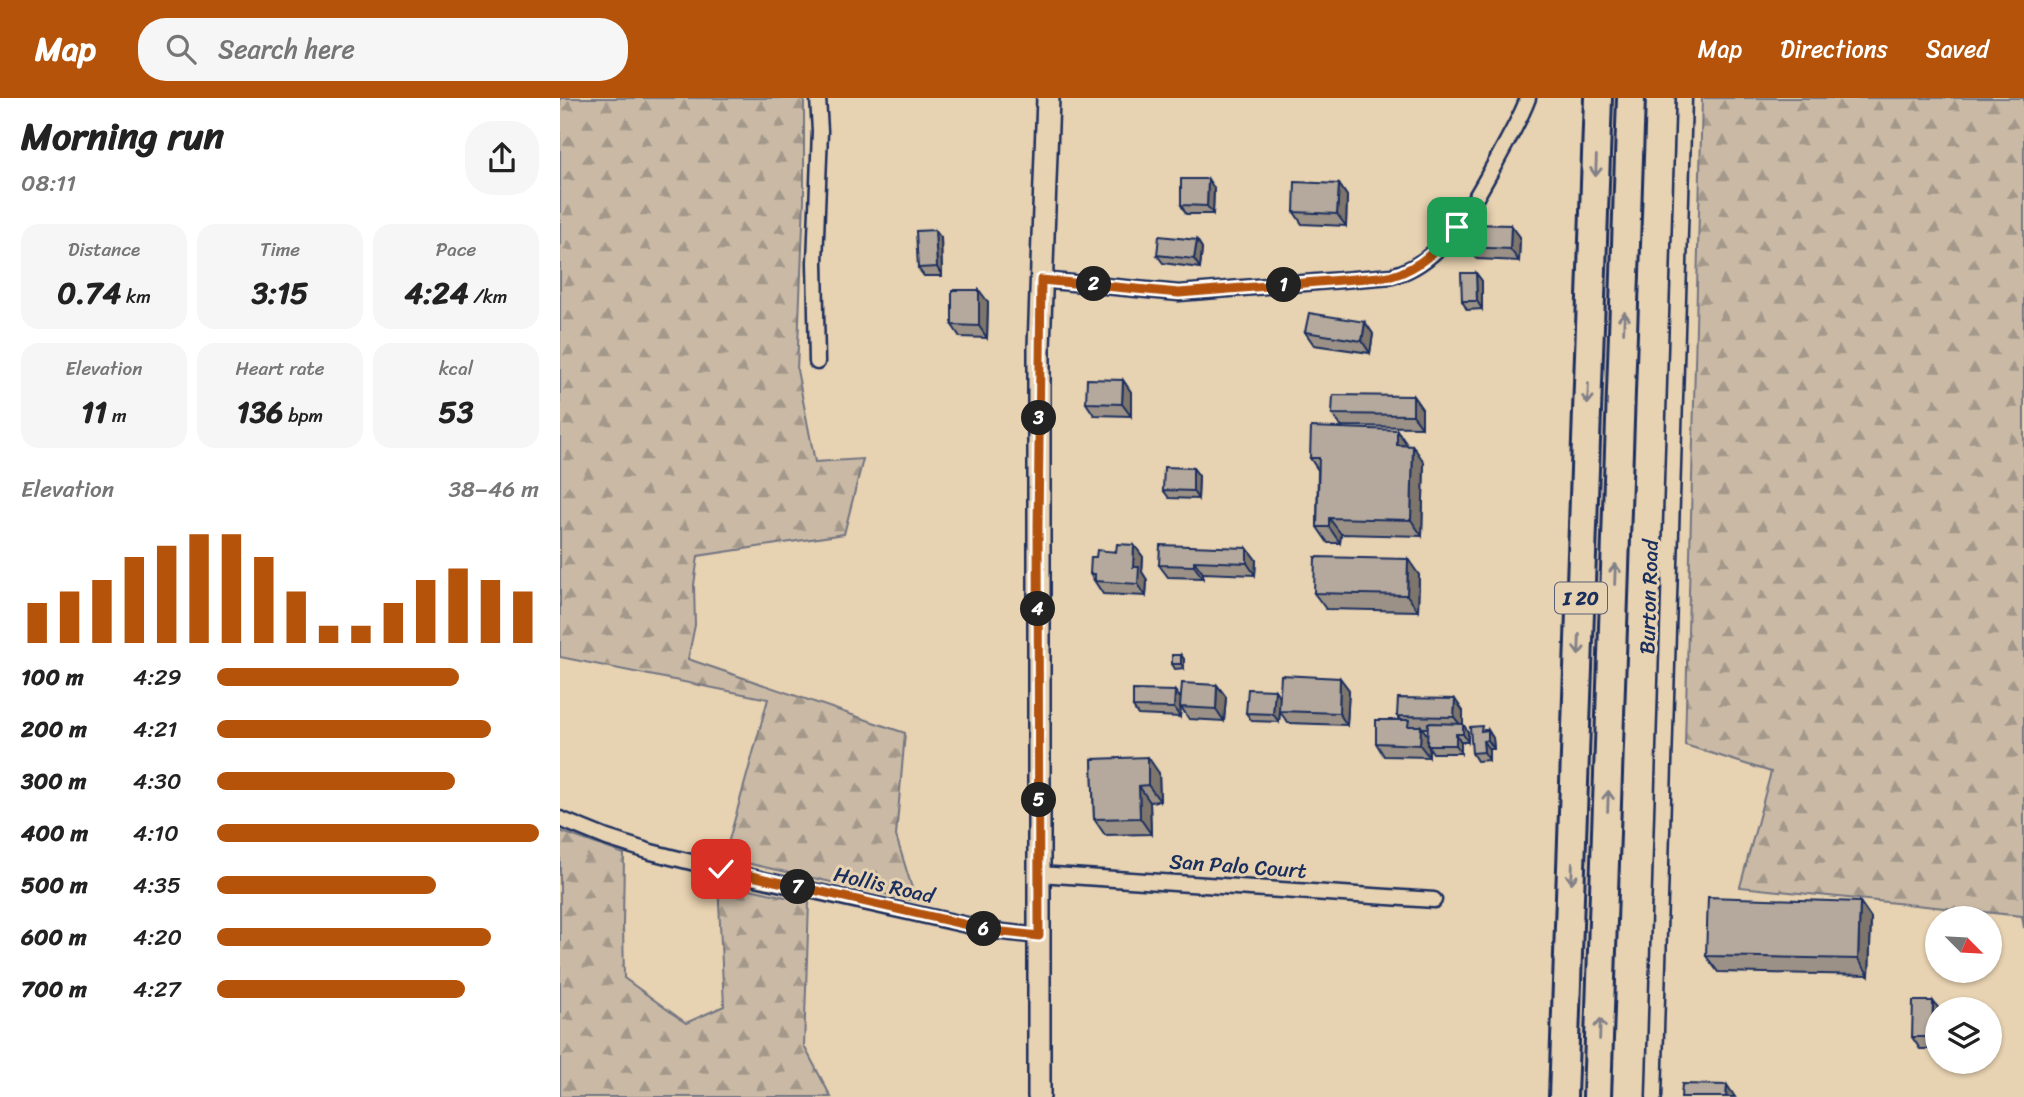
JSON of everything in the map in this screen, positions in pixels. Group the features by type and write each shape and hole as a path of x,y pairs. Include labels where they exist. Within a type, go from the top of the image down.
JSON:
{"highway":[{"name":"I 20","path":"1563,1097 1598,98"},
{"name":"I 20","path":"1597,1097 1631,98"}],"street":[{"path":"817,362 815,262 820,131 818,98"},
{"path":"1039,1097 1038,526 1041,280 1048,98"},
{"path":"1041,280 1191,293 1403,273 1424,261 1457,227 1495,164 1528,98"},
{"name":"Burton Road","path":"1654,1097 1684,98"},
{"name":"Hollis Road","path":"560,819 651,852 741,874 994,931 1039,936"},
{"name":"San Palo Court","path":"1039,874 1434,900"}],"green space":[{"path":"560,98 804,98 804,200 797,370 815,462 863,459 844,534 698,556 694,585 695,625 688,659 905,733 896,836 916,901 724,858 768,699 560,657"},
{"path":"1702,98 2024,98 2024,928 2022,916 2002,914 2002,906 1925,906 1740,887 1771,772 1685,745"},
{"path":"560,831 624,854 624,978 686,1023 724,1006 718,882 809,902 804,1046 831,1097 560,1097"}],"building":[{"path":"1181,179 1208,179 1207,206 1181,205"},
{"path":"1295,182 1339,184 1337,214 1294,212"},
{"path":"1469,224 1511,225 1510,249 1468,247"},
{"path":"935,230 937,267 918,268 916,231"},
{"path":"1159,236 1197,240 1194,259 1157,255"},
{"path":"1461,273 1476,273 1477,301 1462,301"},
{"path":"952,290 979,290 979,326 952,325"},
{"path":"1309,313 1365,322 1362,341 1305,332"},
{"path":"1087,379 1123,380 1122,404 1086,403"},
{"path":"1333,395 1413,396 1413,415 1332,414"},
{"path":"1311,427 1397,430 1397,445 1413,446 1411,520 1329,518 1329,527 1317,527 1319,458 1310,458"},
{"path":"1164,467 1193,468 1193,491 1163,490"},
{"path":"1117,544 1134,545 1133,567 1139,567 1138,584 1095,581 1095,574 1090,574 1091,557 1096,557 1097,550 1116,552"},
{"path":"1160,545 1247,548 1247,563 1194,561 1194,566 1159,565"},
{"path":"1315,557 1408,559 1407,595 1314,593"},
{"path":"1172,655 1181,655 1181,664 1172,664"},
{"path":"1281,675 1340,678 1339,713 1279,711"},
{"path":"1182,683 1217,685 1216,709 1180,707"},
{"path":"1248,689 1275,690 1273,714 1246,713"},
{"path":"1133,690 1175,691 1174,708 1133,707"},
{"path":"1398,698 1455,699 1454,717 1397,716"},
{"path":"1376,720 1409,720 1408,726 1421,726 1420,745 1376,743"},
{"path":"1428,723 1463,724 1463,734 1456,734 1456,745 1427,745"},
{"path":"1482,726 1481,731 1488,730 1488,740 1483,741 1484,752 1472,753 1470,727"},
{"path":"1148,757 1148,785 1139,786 1140,818 1094,819 1092,759"},
{"path":"1708,897 1860,902 1858,959 1706,956"},
{"path":"1913,1001 1925,1001 1925,1037 1912,1037"},
{"path":"1682,1084 1727,1085 1726,1097 1681,1097"}],"route":[{"path":"721,869 947,922 1039,936 1038,526 1041,280 1179,293 1392,276 1424,261 1457,227"}]}
